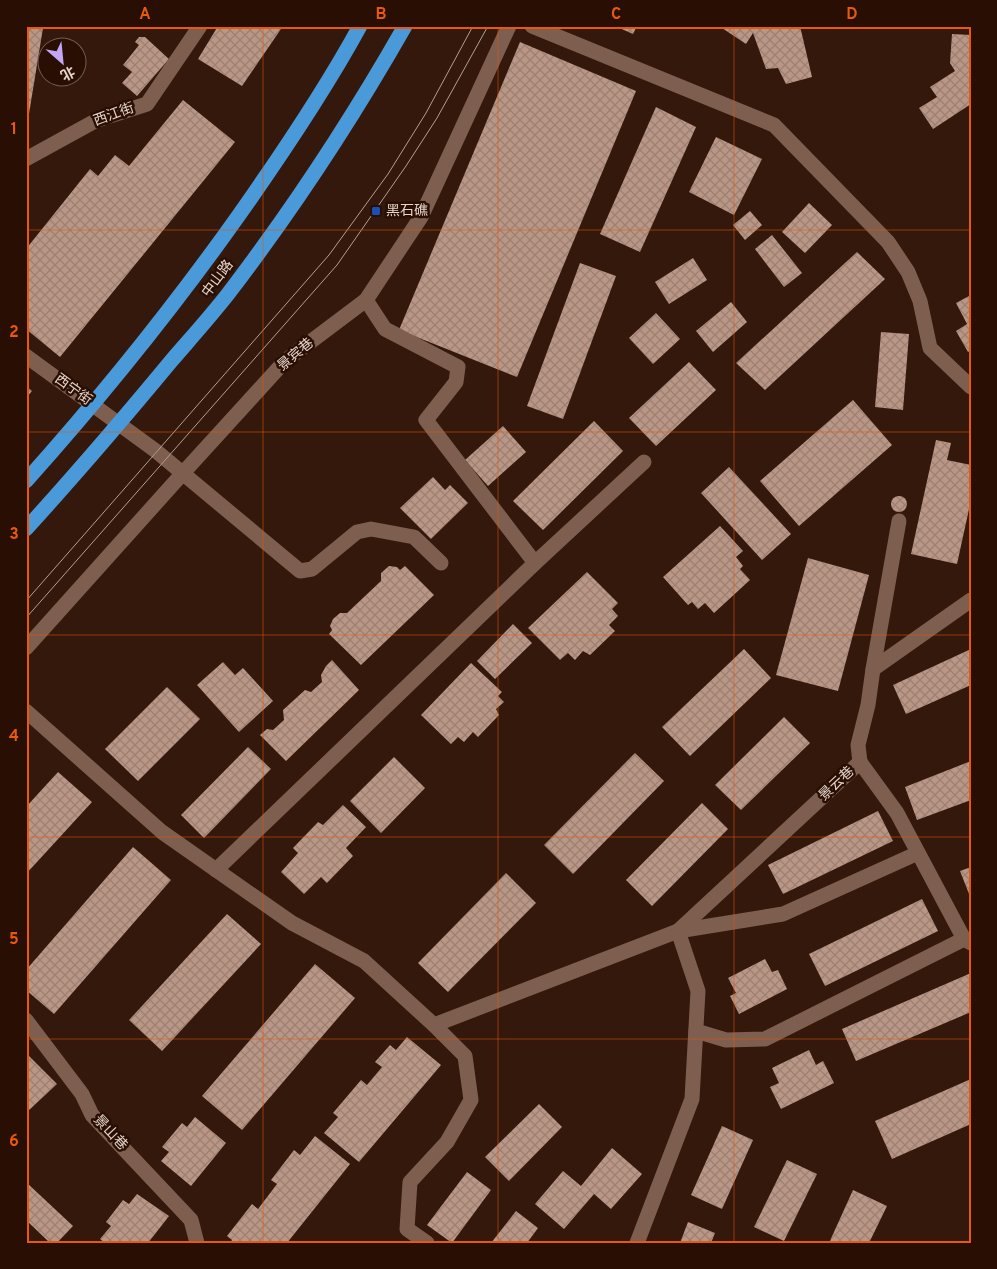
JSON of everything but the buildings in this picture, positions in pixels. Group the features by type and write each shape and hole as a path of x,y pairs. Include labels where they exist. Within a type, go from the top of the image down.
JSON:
{"highway":[{"name":"中山路","path":"26,482 94,405 196,275 310,112 360,26"},
{"name":"中山路","path":"26,529 119,423 227,294 292,204 371,85 405,26"}],"street":[{"name":"西江街","path":"26,158 97,120 147,104 200,26"},
{"name":"景宾巷","path":"26,648 285,361 366,300 421,217 510,26"},
{"path":"532,26 774,125 888,242 908,272 920,300 930,348 971,387"},
{"path":"366,300 385,329 458,367 456,382 426,420 535,563"},
{"name":"西宁街","path":"26,356 183,472 300,571 312,569 357,532 371,529 414,537 441,563"},
{"path":"216,870 535,563 644,462"},
{"name":"景云巷","path":"678,930 860,762 858,745 868,705 899,521"},
{"path":"873,670 969,608"},
{"path":"26,711 162,832 292,923 364,961 465,1056 471,1100 447,1142 410,1182 407,1229 427,1243"},
{"path":"696,1031 726,1040 765,1039 967,941 897,813 860,762"},
{"path":"434,1025 678,930 783,914 918,853"},
{"path":"637,1243 692,1099 698,992 678,930"},
{"name":"景山巷","path":"26,1020 82,1094 92,1115 191,1220 197,1243"}],"tram line":[{"path":"26,601 329,255 388,174 426,113 473,26"},
{"path":"26,618 337,265 437,118 488,26"}],"place":[{"name":"黑石礁","path":"376,211"}]}
